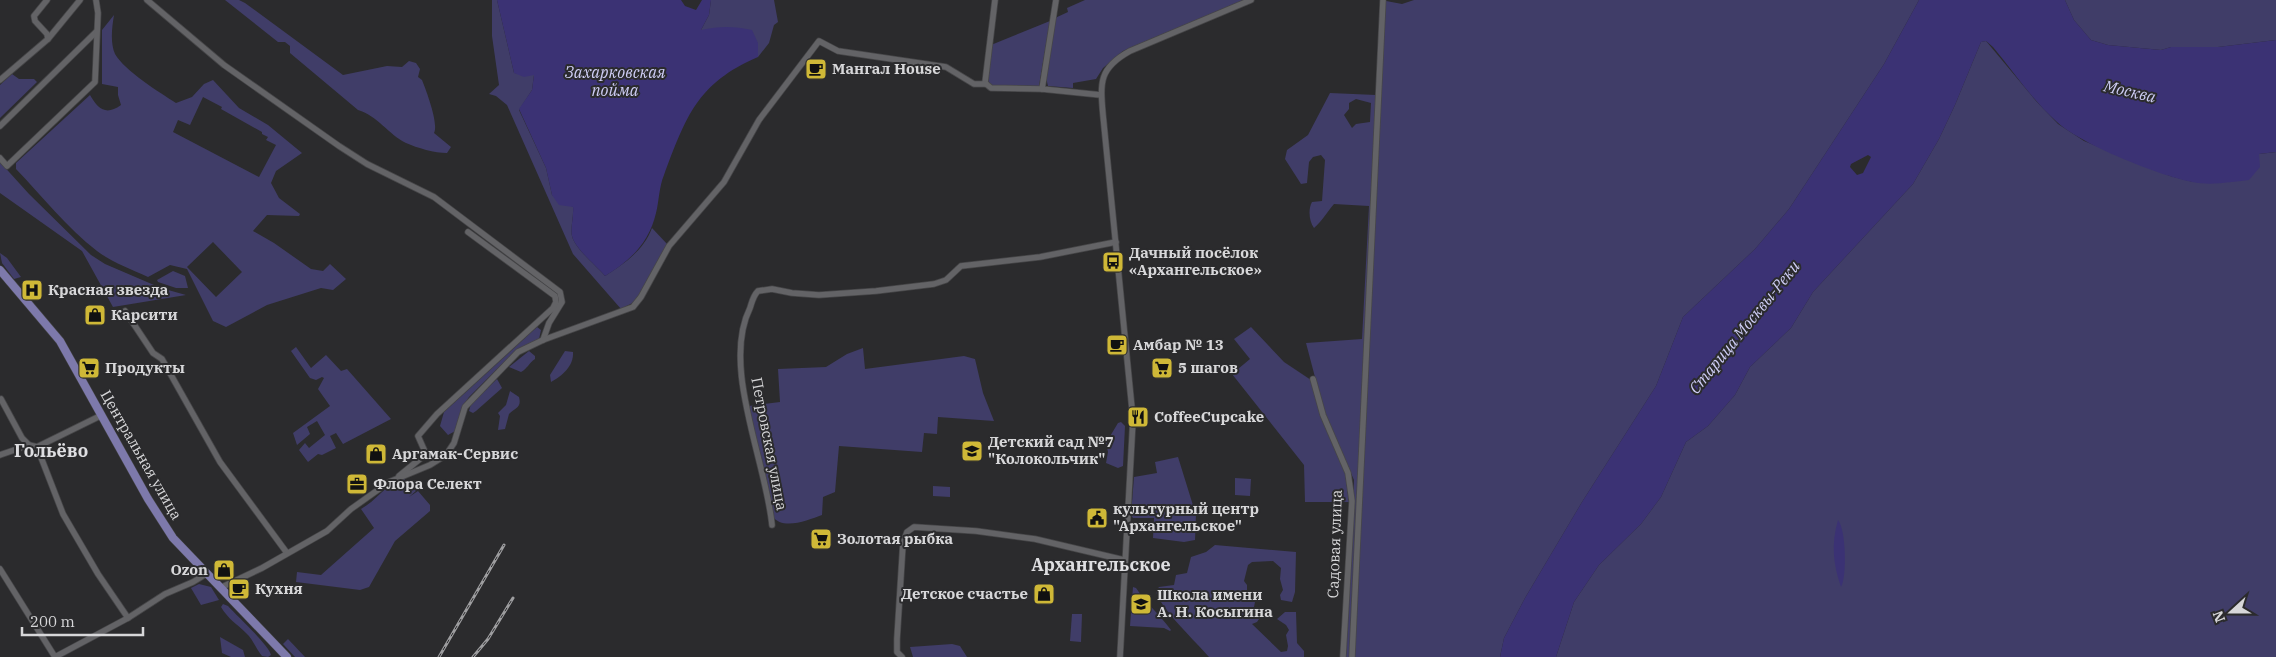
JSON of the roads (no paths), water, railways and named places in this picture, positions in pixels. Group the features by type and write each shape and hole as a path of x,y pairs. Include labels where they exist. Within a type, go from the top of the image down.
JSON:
{"main road":[{"name":"Центральная улица","path":"1,271 60,342 167,529 206,574 287,657"}],"street":[{"path":"47,0 34,16 35,21 48,34 48,39"},
{"path":"0,80 48,39 80,0"},
{"path":"0,158 7,166 92,87 97,76 96,32 98,13 96,0"},
{"path":"147,0 224,65 367,164 434,197 560,292 562,302 543,340"},
{"path":"986,84 994,0"},
{"path":"1042,89 1056,0"},
{"path":"1120,657 1133,415 1101,83 1105,72 1118,58 1251,0"},
{"path":"1352,657 1383,0"},
{"path":"0,126 96,32"},
{"path":"396,479 430,465 446,455 454,442 465,407 513,356 543,340 626,311 637,303 669,246 724,182 759,120 819,41 838,52 946,67 974,84 986,84 991,88 1042,89 1101,95"},
{"path":"220,588 287,554 330,528 351,509 396,479 426,454 418,436 438,414 544,316 556,302 555,296 468,232"},
{"name":"Петровская улица","path":"772,525 765,477 750,428 740,352 744,318 758,291 772,289 792,294 819,295 934,284 946,280 961,266 1040,257 1116,242"},
{"path":"125,310 153,353 162,359 224,469 287,554"},
{"path":"544,316 550,323"},
{"name":"Садовая улица","path":"1313,379 1323,415 1348,473 1352,501 1343,657"},
{"path":"0,400 13,424 29,445"},
{"path":"0,456 29,445 37,447 102,415"},
{"path":"37,447 64,514 98,574 128,618"},
{"path":"902,657 897,652 897,639 902,547 907,532 914,527 976,531 1035,539 1124,560"},
{"path":"1,571 55,657 128,618 156,599 206,574"}],"water":[{"name":"Захарковская пойма","path":"497,0 681,0 685,6 696,10 702,0 711,0 709,15 701,30 726,27 752,30 758,43 758,57 737,67 721,78 707,90 696,104 679,136 664,175 656,213 649,233 637,250 623,264 605,276 574,241 572,233 573,207 559,205 552,195 546,168 519,109 532,90 534,75 524,77 514,73"},
{"path":"1919,0 2065,0 2074,20 2091,40 2108,45 2161,50 2171,47 2218,47 2276,40 2276,152 2259,154 2260,167 2249,180 2228,183 2206,184 2192,182 2141,166 2084,140 2057,122 2031,95 1993,47 1986,41 1981,42 1939,139 1913,184 1813,292 1791,328 1750,367 1735,395 1708,426 1686,442 1661,497 1641,524 1599,565 1574,602 1556,657 1500,657 1504,638 1525,598 1582,502 1656,386 1683,317 1755,249 1789,209 1884,64","holes":["1868,155 1871,157 1863,173 1857,175 1850,167 1851,164"]},
{"path":"1838,520 1843,533 1845,553 1841,587 1834,554 1834,537"}],"railway":[{"path":"439,657 504,545"},
{"path":"473,657 488,639 513,598"}],"place":[{"name":"Мангал House","path":"816,69"},
{"name":"Дачный посёлок «Архангельское»","path":"1113,262"},
{"name":"Красная звезда","path":"32,290"},
{"name":"Карсити","path":"95,315"},
{"name":"Амбар № 13","path":"1117,345"},
{"name":"Продукты","path":"89,368"},
{"name":"5 шагов","path":"1162,368"},
{"name":"CoffeeCupcake","path":"1138,417"},
{"name":"Детский сад №7 \"Колокольчик\"","path":"972,451"},
{"name":"Аргамак-Сервис","path":"376,454"},
{"name":"Флора Селект","path":"357,484"},
{"name":"культурный центр \"Архангельское\"","path":"1097,518"},
{"name":"Золотая рыбка","path":"821,539"},
{"name":"Ozon","path":"224,570"},
{"name":"Кухня","path":"239,589"},
{"name":"Детское счастье","path":"1044,594"},
{"name":"Школа имени А. Н. Косыгина","path":"1141,604"}],"district":[{"name":"Гольёво","path":"51,451"},
{"name":"Архангельское","path":"1101,565"}],"water label":[{"name":"Москва","path":"2130,91"},
{"name":"Старица Москвы-Реки","path":"1744,327"}]}
